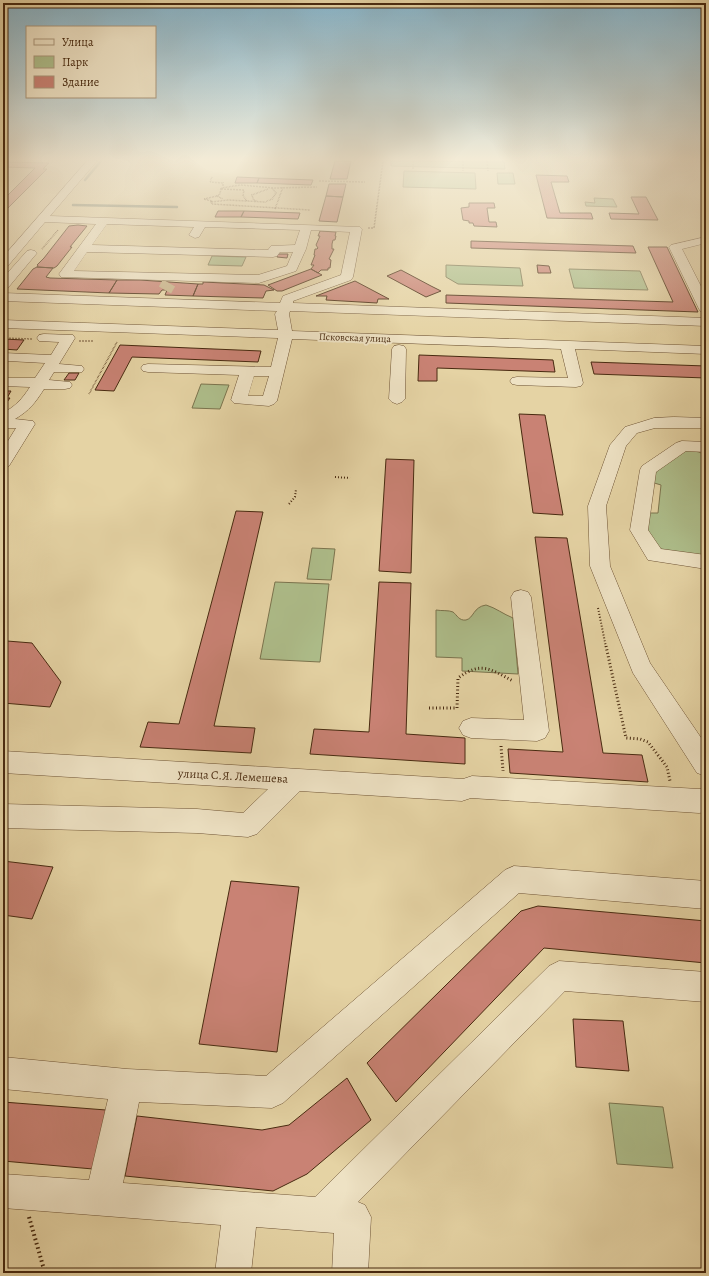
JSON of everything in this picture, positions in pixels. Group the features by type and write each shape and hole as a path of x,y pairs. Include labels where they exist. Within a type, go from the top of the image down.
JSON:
{"street":[{"path":"3,264 41,221"},
{"path":"45,221 56,227 104,221 356,229 347,277 288,299 282,314 285,340 269,401 239,400 248,371"},
{"path":"104,221 65,274 168,283 259,279 292,268 307,227"},
{"path":"153,316 168,283 201,224"},
{"path":"256,253 266,226"},
{"path":"706,240 675,247 706,309"},
{"path":"3,286 40,248"},
{"path":"84,248 273,254 275,248 300,249"},
{"path":"3,298 153,316 285,307 706,322"},
{"name":"Псковская улица","path":"3,324 112,337 153,316 285,340 568,350 706,350"},
{"path":"3,336 285,340 399,349 568,350 706,359"},
{"path":"3,419 21,409 39,384 68,338"},
{"path":"397,399 399,349"},
{"path":"517,381 576,383 568,350"},
{"path":"3,358 52,363 77,369"},
{"path":"148,368 277,372"},
{"path":"3,382 65,386"},
{"path":"3,423 27,424 3,462"},
{"path":"706,423 654,423 631,430 618,445 597,506 600,566 641,667 706,765"},
{"path":"706,448 682,446 648,470 639,530 655,555 706,562"},
{"path":"470,728 537,731 521,597"},
{"name":"улица С.Я. Лемешева","path":"3,762 295,780 699,801 706,800"},
{"path":"3,816 197,821 248,825 295,780"},
{"path":"3,1073 127,1085 272,1092 514,879 706,895"},
{"path":"321,1214 559,976 706,987"},
{"path":"102,1198 127,1085"},
{"path":"12,1191 353,1217 350,1273"},
{"path":"233,1273 241,1208"}],"path":[{"path":"356,229 374,228 375,221"},
{"path":"40,248 56,227"},
{"path":"89,394 112,337"},
{"path":"335,478 350,478"},
{"path":"289,504 295,497 296,489"},
{"path":"596,602 626,738 640,739 648,742 667,767 672,788"},
{"path":"429,708 457,708 458,678 470,668 480,666 532,689"},
{"path":"500,730 504,778"},
{"path":"12,1191 47,1273"}],"green space":[{"path":"212,256 246,257 242,266 208,265"},
{"path":"446,265 520,268 523,286 458,284 446,277"},
{"path":"569,269 640,271 648,290 574,288"},
{"path":"201,384 229,385 220,409 192,408"},
{"path":"687,450 701,453 706,459 706,556 658,550 645,529 646,513 658,513 661,485 651,482 653,471"},
{"path":"312,548 335,549 331,580 307,579"},
{"path":"275,582 329,584 320,662 260,659"},
{"path":"486,605 513,618 518,674 462,671 462,658 436,657 436,610 451,611 460,619 466,620 471,617 476,610"},
{"path":"609,1103 663,1107 673,1168 617,1164"}],"building":[{"path":"319,221 337,221 337,222"},
{"path":"466,221 496,222 497,227 474,226 473,223 469,223 469,221"},
{"path":"69,226 87,226 57,266 54,268 37,267 37,265"},
{"path":"320,231 336,232 336,236 332,244 332,249 334,249 329,259 331,260 330,268 328,268 328,270 321,270 318,273 311,269 314,265 311,265 315,255 315,249 318,248 316,245 320,236 318,236"},
{"path":"471,241 633,246 636,253 471,248"},
{"path":"648,247 667,247 698,312 446,303 446,295 673,302"},
{"path":"278,254 288,254 287,258 277,257"},
{"path":"537,265 549,266 551,273 538,273"},
{"path":"37,267 53,268 46,277 50,278 117,280 109,293 17,289 33,269"},
{"path":"311,269 322,275 282,291 277,291 268,285"},
{"path":"401,270 441,291 426,297 387,276"},
{"path":"117,280 198,284 193,296 165,295 167,290 162,290 159,294 109,293"},
{"path":"355,281 389,299 378,299 377,303 326,300 327,296 316,296"},
{"path":"203,282 264,285 274,290 266,291 263,298 193,296 198,284 203,284"},
{"path":"3,339 24,340 17,350 3,349"},
{"path":"120,345 261,351 258,362 132,357 114,391 95,390"},
{"path":"419,355 553,360 555,372 437,368 437,381 418,381"},
{"path":"591,362 706,366 706,378 594,374"},
{"path":"69,373 79,373 75,380 64,380"},
{"path":"3,391 11,391 7,398 10,398 3,404"},
{"path":"519,414 545,415 563,515 533,513"},
{"path":"386,459 414,460 411,573 379,571"},
{"path":"236,511 263,512 214,726 255,728 251,753 140,747 148,722 179,724"},
{"path":"535,537 567,538 603,753 642,755 648,782 510,773 508,749 563,752"},
{"path":"379,582 411,583 406,734 465,738 465,764 310,754 314,729 369,732"},
{"path":"7,641 32,643 61,682 50,707 3,703 3,643"},
{"path":"3,861 53,867 32,919 3,915"},
{"path":"231,881 299,887 277,1052 199,1044"},
{"path":"538,906 706,921 706,963 544,948 396,1102 367,1063 521,911"},
{"path":"573,1019 623,1021 629,1071 576,1067"},
{"path":"347,1078 371,1120 307,1174 273,1191 125,1176 137,1116 262,1130 289,1125"},
{"path":"3,1102 106,1110 93,1169 3,1161"}],"tunnel":[{"path":"165,290 169,283"}]}
